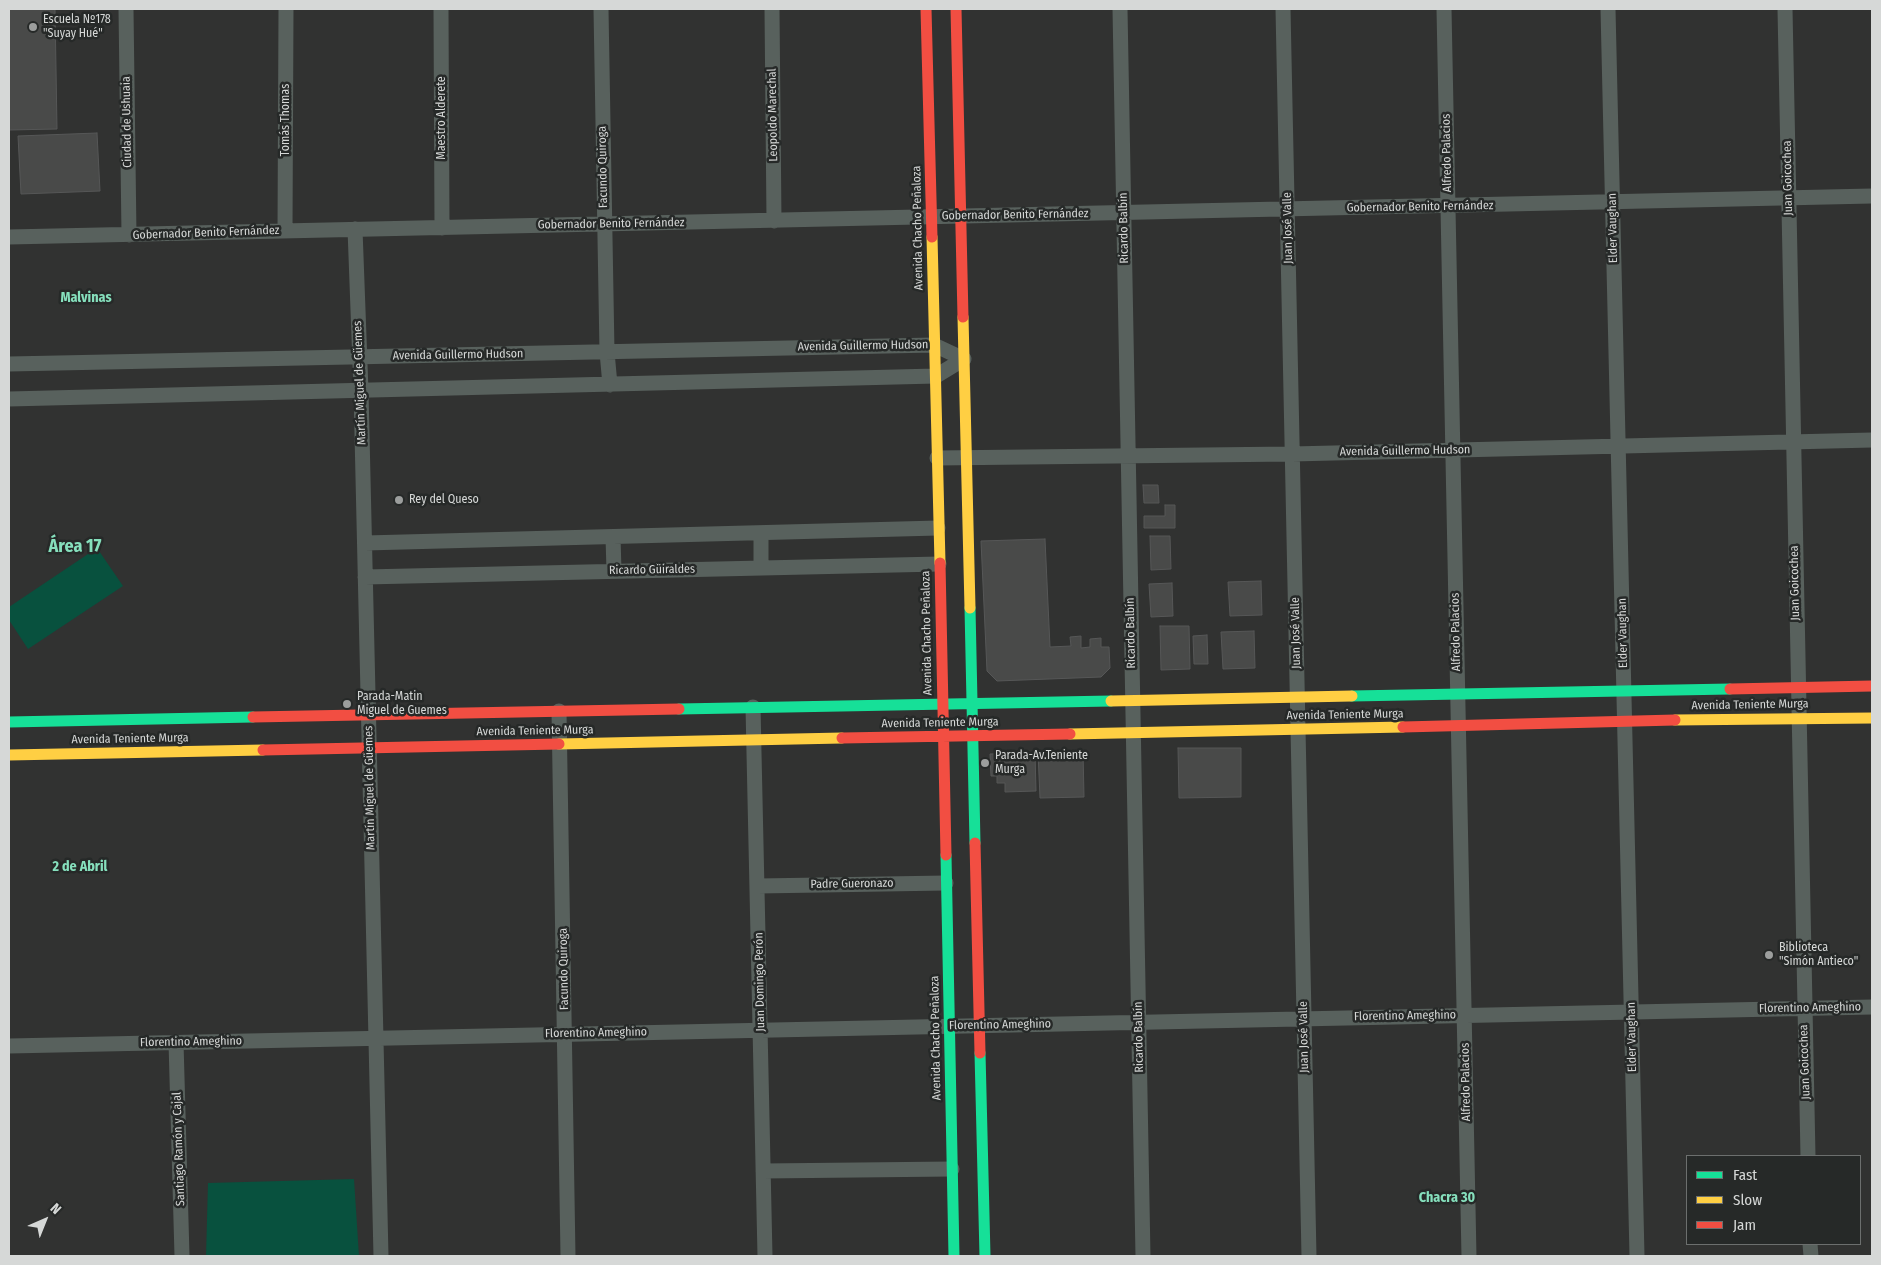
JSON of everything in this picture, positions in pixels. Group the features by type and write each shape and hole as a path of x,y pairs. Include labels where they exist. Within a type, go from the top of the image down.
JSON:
{"main road":[{"name":"Avenida Chacho Peñaloza","path":"926,9 936,376 954,1256"},
{"path":"956,9 985,1256"},
{"name":"Avenida Teniente Murga","path":"9,722 1872,686"},
{"name":"Avenida Teniente Murga","path":"9,755 1625,721 1872,718"}],"street":[{"name":"Ciudad de Ushuaia","path":"126,9 129,235"},
{"name":"Tomás Thomas","path":"285,231 286,9"},
{"name":"Maestro Alderete","path":"441,9 442,228"},
{"name":"Facundo Quiroga","path":"601,9 607,352 610,385"},
{"name":"Leopoldo Marechal","path":"772,9 774,220"},
{"name":"Ricardo Balbín","path":"1120,9 1144,1256"},
{"name":"Juan José Valle","path":"1283,9 1309,1256"},
{"name":"Alfredo Palacios","path":"1444,9 1469,1256"},
{"name":"Elder Vaughan","path":"1608,9 1637,1256"},
{"name":"Juan Goicochea","path":"1785,9 1808,1155"},
{"name":"Gobernador Benito Fernández","path":"9,237 1872,196"},
{"name":"Martín Miguel de Güemes","path":"355,230 361,392 381,1256"},
{"name":"Avenida Guillermo Hudson","path":"9,364 934,345 964,359"},
{"path":"9,399 361,392 936,376 964,359"},
{"name":"Avenida Guillermo Hudson","path":"937,458 1292,454 1872,440"},
{"path":"364,543 938,528"},
{"path":"761,533 761,568"},
{"path":"613,537 614,571"},
{"name":"Ricardo Güiraldes","path":"365,577 939,564"},
{"name":"Juan Domingo Perón","path":"754,707 765,1256"},
{"name":"Facundo Quiroga","path":"559,711 568,1256"},
{"name":"Padre Gueronazo","path":"758,886 946,883"},
{"name":"Florentino Ameghino","path":"9,1046 1872,1007"},
{"name":"Santiago Ramón y Cajal","path":"176,1042 182,1256"},
{"path":"764,1171 952,1168"}],"green space":[{"path":"97,548 123,586 28,649 9,620 9,607"},
{"path":"354,1179 359,1256 206,1256 208,1183"}],"building":[{"path":"9,9 55,9 57,129 9,130"},
{"path":"97,133 100,191 21,194 18,136"},
{"path":"1143,485 1158,485 1159,503 1144,503"},
{"path":"1165,505 1175,505 1175,528 1144,528 1144,516 1165,516"},
{"path":"1150,536 1170,536 1171,569 1151,570"},
{"path":"1045,539 1050,647 1071,646 1070,637 1081,636 1081,648 1090,647 1090,639 1101,638 1101,647 1109,647 1110,668 1101,677 997,681 987,671 981,541"},
{"path":"1261,581 1262,615 1230,616 1228,582"},
{"path":"1172,583 1173,616 1151,617 1149,584"},
{"path":"1160,626 1189,626 1190,669 1161,670"},
{"path":"1254,631 1255,668 1223,669 1221,632"},
{"path":"1207,635 1208,664 1194,664 1193,636"},
{"path":"1178,748 1241,748 1241,797 1179,798"},
{"path":"1083,751 1084,797 1040,798 1038,752"},
{"path":"1035,753 1036,791 1005,792 1005,783 997,783 997,776 991,776 990,754"}],"traffic: fast":[{"path":"970,608 975,843"},
{"path":"1352,696 1730,689"},
{"path":"679,709 1111,701"},
{"path":"9,722 253,717"},
{"path":"946,855 954,1256"},
{"path":"980,1053 985,1256"}],"traffic: slow":[{"path":"932,237 940,563"},
{"path":"963,317 970,608"},
{"path":"1111,701 1352,696"},
{"path":"1675,720 1872,718"},
{"path":"1070,734 1403,727"},
{"path":"559,744 842,738"},
{"path":"9,755 263,750"}],"traffic: jam":[{"path":"926,9 932,237"},
{"path":"956,9 963,317"},
{"path":"940,563 946,855"},
{"path":"1730,689 1872,686"},
{"path":"253,717 679,709"},
{"path":"1403,727 1675,720"},
{"path":"842,738 1070,734"},
{"path":"263,750 559,744"},
{"path":"975,843 980,1053"}],"place":[{"name":"Escuela Nº178 \"Suyay Hué\"","path":"33,27"},
{"name":"Rey del Queso","path":"399,500"},
{"name":"Parada-Matin Miguel de Guemes","path":"347,704"},
{"name":"Parada-Av.Teniente Murga","path":"985,763"},
{"name":"Biblioteca \"Simón Antieco\"","path":"1769,955"}],"district":[{"name":"Malvinas","path":"86,298"},
{"name":"Área 17","path":"75,547"},
{"name":"2 de Abril","path":"80,867"},
{"name":"Chacra 30","path":"1447,1198"}]}
